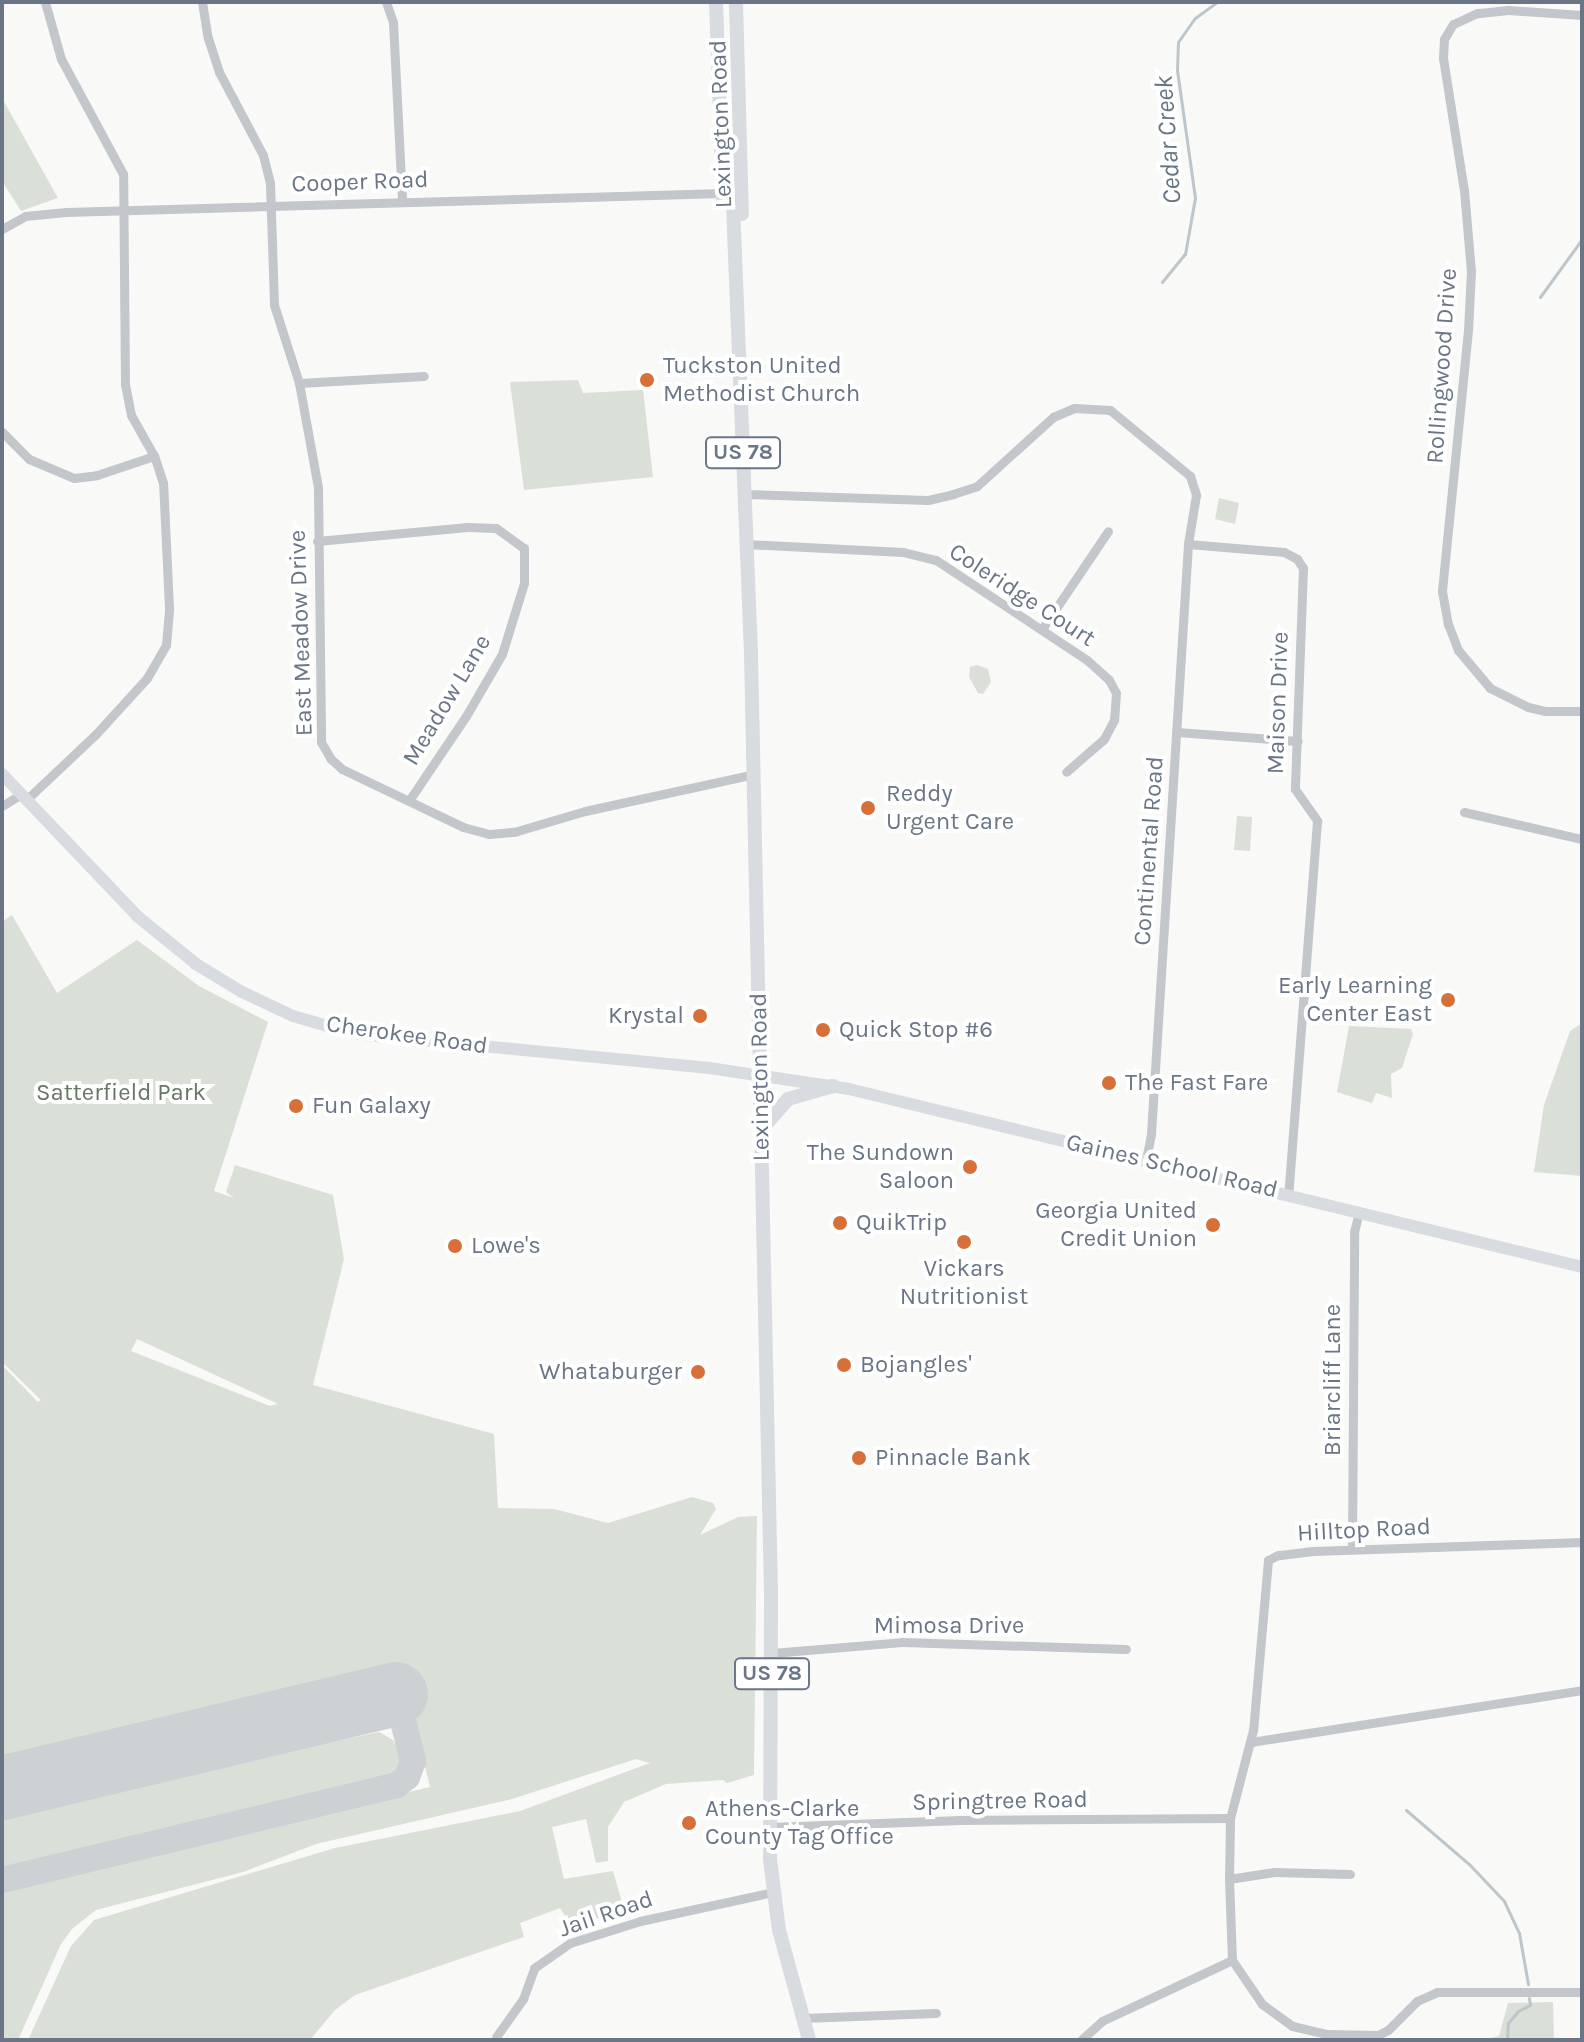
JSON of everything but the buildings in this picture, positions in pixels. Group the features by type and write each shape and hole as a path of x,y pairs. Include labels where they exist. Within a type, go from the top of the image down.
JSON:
{"highway":[{"name":"Lexington Road","path":"716,2 723,193 726,222 734,243 754,774 772,1653 770,1827 776,1910 803,2018"},
{"name":"Lexington Road","path":"734,243 742,225 736,2"},
{"path":"722,161 733,175 742,176"},
{"path":"761,1130 788,1099 833,1086"},
{"name":"US 78","path":"803,2018 809,2040"}],"main road":[{"name":"Cherokee Road","path":"2,774 137,916 196,964 242,992 293,1016 348,1032 378,1036 760,1074"},
{"name":"Gaines School Road","path":"760,1074 833,1086 1146,1159 1582,1267"}],"street":[{"path":"2,806 24,797 95,735 147,678 166,645 169,608 163,483 154,456 131,415 125,385 123,174 61,59 45,2"},
{"name":"East Meadow Drive","path":"202,2 208,38 219,72 263,155 270,205 274,305 299,383 318,488 321,742 342,769 463,827 489,834 514,832 585,811 754,774"},
{"path":"386,2 393,22 402,202"},
{"name":"Rollingwood Drive","path":"1582,15 1539,10 1477,13 1453,24 1444,39 1443,58 1464,190 1471,271 1442,591 1448,624 1458,650 1490,688 1545,711 1582,711"},
{"name":"Cooper Road","path":"2,229 25,216 125,211 723,193"},
{"path":"299,383 424,376"},
{"name":"Continental Road","path":"745,494 928,500 953,494 977,486 1060,411 1097,407 1110,410 1190,476 1196,495 1188,544 1151,1134 1146,1159"},
{"path":"2,432 29,459 74,478 97,475 154,456"},
{"name":"Meadow Lane","path":"317,541 467,527 496,528 524,548 524,583 502,654 466,716 410,799"},
{"path":"1042,629 1108,531"},
{"name":"Coleridge Court","path":"746,544 903,552 936,560 1087,660 1109,680 1116,693 1114,720 1104,739 1066,772"},
{"name":"Maison Drive","path":"1188,544 1284,552 1297,559 1303,568 1295,789 1317,821 1288,1194"},
{"path":"1177,732 1298,741"},
{"path":"1464,812 1582,839"},
{"name":"Briarcliff Lane","path":"1352,1549 1354,1232 1359,1212"},
{"name":"Hilltop Road","path":"1232,1960 1230,1818 1246,1749 1251,1742 1268,1560 1278,1555 1352,1549 1582,1542"},
{"name":"Mimosa Drive","path":"772,1653 902,1642 1126,1649"},
{"path":"1251,1742 1582,1690"},
{"name":"Springtree Road","path":"770,1827 961,1820 1230,1818"},
{"path":"1229,1879 1274,1872 1350,1874"},
{"name":"Jail Road","path":"496,2037 523,1999 534,1968 570,1943 640,1921 773,1892"},
{"path":"1081,2040 1102,2021 1232,1960 1262,2004 1292,2026 1328,2034 1388,2035 1417,2001 1437,1992 1582,1992"},
{"path":"803,2018 936,2013"}],"green space":[{"path":"2,98 58,198 21,211 2,181"},
{"path":"578,380 583,393 643,390 653,477 524,490 510,382"},
{"path":"1219,498 1239,503 1235,524 1215,519"},
{"path":"977,665 988,669 991,682 983,694 978,693 969,677 970,667"},
{"path":"1237,816 1252,817 1250,851 1234,850"},
{"name":"Satterfield Park","path":"12,915 57,993 137,940 199,986 268,1022 214,1191 234,1198 226,1192 235,1165 333,1195 344,1259 313,1385 494,1434 498,1508 554,1509 608,1523 692,1497 713,1503 716,1509 700,1535 738,1517 757,1516 754,1775 727,1783 723,1780 666,1784 624,1802 608,1827 608,1861 596,1863 586,1819 552,1827 564,1879 613,1871 624,1909 572,1927 560,1908 520,1923 524,1937 355,1995 335,2010 310,2040 28,2040 71,1946 94,1920 335,1848 520,1811 650,1763 636,1759 512,1799 316,1844 243,1872 96,1910 72,1929 61,1944 18,2040 2,2040 2,1888 430,1787 400,1664 315,1684 299,1697 2,1767 2,1365 38,1402 41,1400 2,1362 2,922","holes":["137,1339 277,1404 270,1406 131,1351"]},
{"path":"1349,1026 1411,1029 1413,1034 1402,1068 1391,1074 1392,1098 1376,1093 1372,1103 1337,1092"},
{"path":"1582,1026 1582,1176 1534,1172 1544,1105 1570,1031"},
{"path":"379,1732 393,1740 400,1755 398,1770 383,1782 2,1870 2,1810 300,1740 321,1744"},
{"path":"1553,2002 1554,2040 1483,2040 1499,2036 1508,2003"}],"waterway":[{"name":"Cedar Creek","path":"1162,282 1185,254 1195,198 1177,70 1178,42 1195,18 1217,2"},
{"path":"1540,297 1582,239"},
{"path":"1406,1810 1469,1864 1504,1901 1519,1933 1528,1984"},
{"path":"1507,2040 1508,2023 1518,2011 1530,2005 1529,1998"}],"taxiway":[{"path":"2,1880 397,1785 407,1777 413,1761 396,1694"}],"runway":[{"path":"2,1788 396,1694"}],"place":[{"name":"Tuckston United Methodist Church","path":"647,380"},
{"name":"Reddy Urgent Care","path":"868,808"},
{"name":"Early Learning Center East","path":"1448,1000"},
{"name":"Krystal","path":"700,1016"},
{"name":"Quick Stop #6","path":"823,1030"},
{"name":"The Fast Fare","path":"1109,1083"},
{"name":"Fun Galaxy","path":"296,1106"},
{"name":"The Sundown Saloon","path":"970,1167"},
{"name":"QuikTrip","path":"840,1223"},
{"name":"Georgia United Credit Union","path":"1213,1225"},
{"name":"Vickars Nutritionist","path":"964,1242"},
{"name":"Lowe's","path":"455,1246"},
{"name":"Bojangles'","path":"844,1365"},
{"name":"Whataburger","path":"698,1372"},
{"name":"Pinnacle Bank","path":"859,1458"},
{"name":"Athens-Clarke County Tag Office","path":"689,1823"}]}
